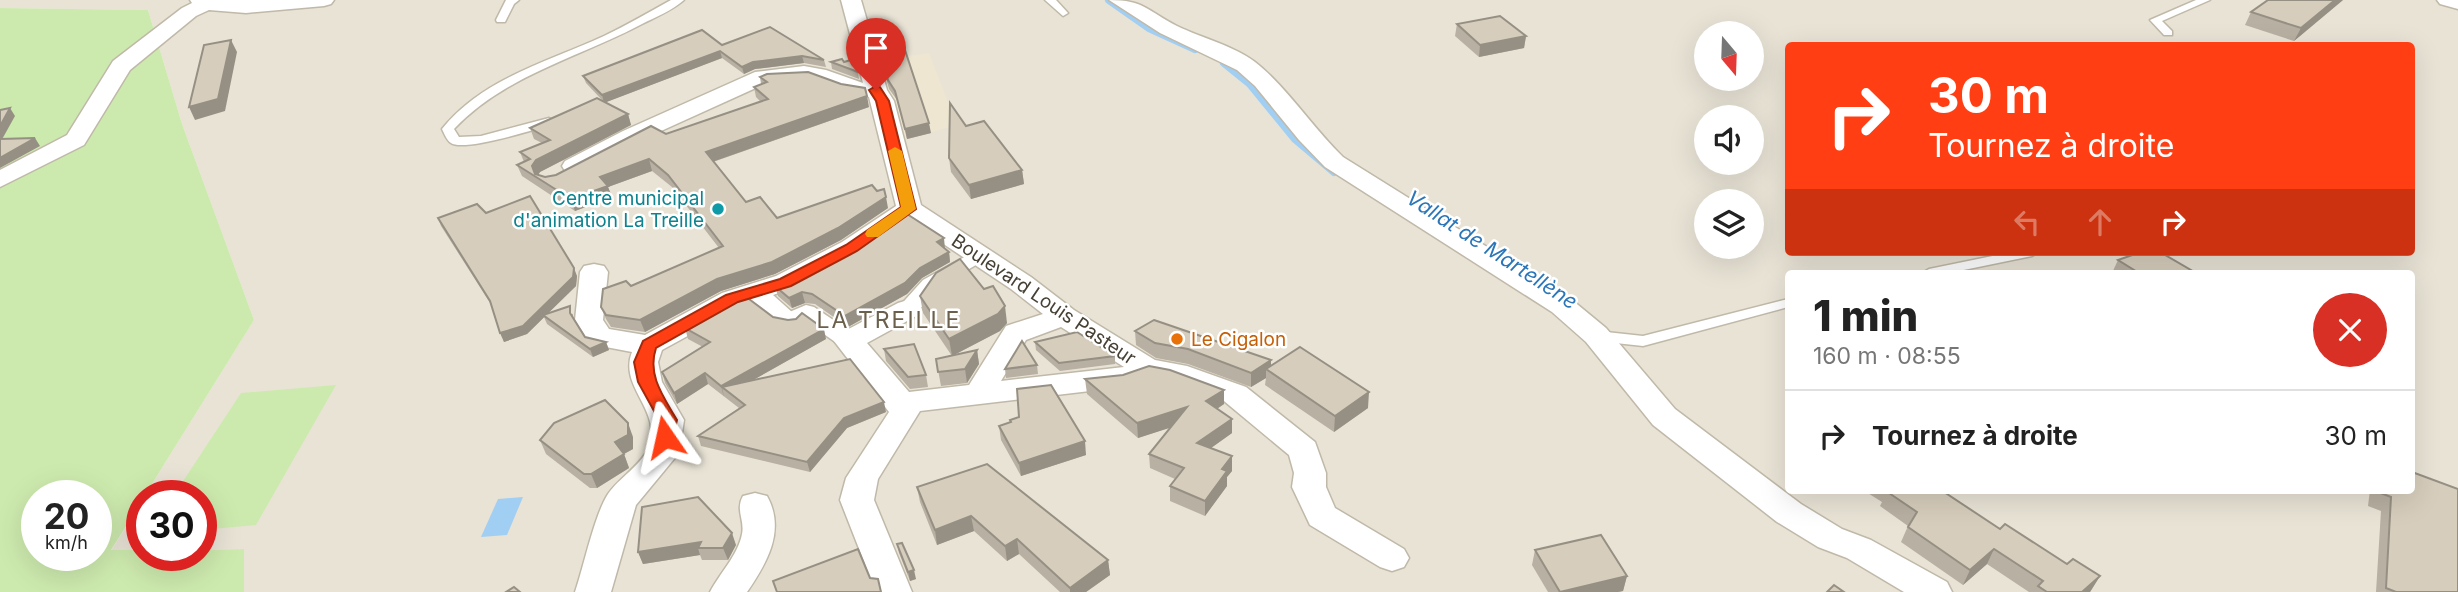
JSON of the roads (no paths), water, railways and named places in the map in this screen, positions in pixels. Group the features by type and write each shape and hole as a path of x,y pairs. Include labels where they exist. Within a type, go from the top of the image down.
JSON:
{"street":[{"path":"0,180 76,140 121,66 203,2 246,7 324,0"},
{"path":"594,272 589,320 600,337 649,345 732,299 786,282 851,248 909,209 883,101 876,90 851,0"},
{"path":"1119,0 1167,29 1245,65 1263,81 1307,135 1334,162 1562,306 1596,335 1664,417 1768,497 1830,538 1859,550 1934,592"},
{"path":"2447,0 2458,3"},
{"path":"550,179 631,136 763,77 783,72 818,75 858,91 876,90"},
{"name":"Boulevard Louis Pasteur","path":"909,209 1065,316 1147,368 1176,373 1235,394 1304,450 1310,473 1309,487 1322,516 1392,558"},
{"path":"849,341 908,309 930,284 979,255"},
{"path":"752,293 849,341 902,403 905,412 862,478 857,500 894,592"},
{"path":"979,395 1016,333 1065,316"},
{"path":"593,592 621,501 663,453 668,420 647,382 643,362 649,345"},
{"path":"902,403 1124,377 1147,368"},
{"path":"727,592 746,566 760,532 755,505"}],"lane":[{"path":"501,20 514,0"},
{"path":"564,116 481,140 455,141 448,129 466,110 520,75 608,38 679,0"},
{"path":"1050,0 1063,13"},
{"path":"2168,33 2155,20 2205,0"},
{"path":"1944,270 2012,256"},
{"path":"1596,335 1643,341 1785,304"}],"water":[{"path":"523,497 507,535 481,537 498,499"}],"waterway":[{"name":"Vallat de Martellène","path":"1109,0 1149,28 1195,49"},
{"name":"Vallat de Martellène","path":"1224,63 1250,84 1295,139 1334,172"}],"place":[{"name":"Centre municipal d'animation La Treille","path":"718,209"},
{"name":"Le Cigalon","path":"1177,339"}],"district":[{"name":"LA TREILLE","path":"889,320"}]}
